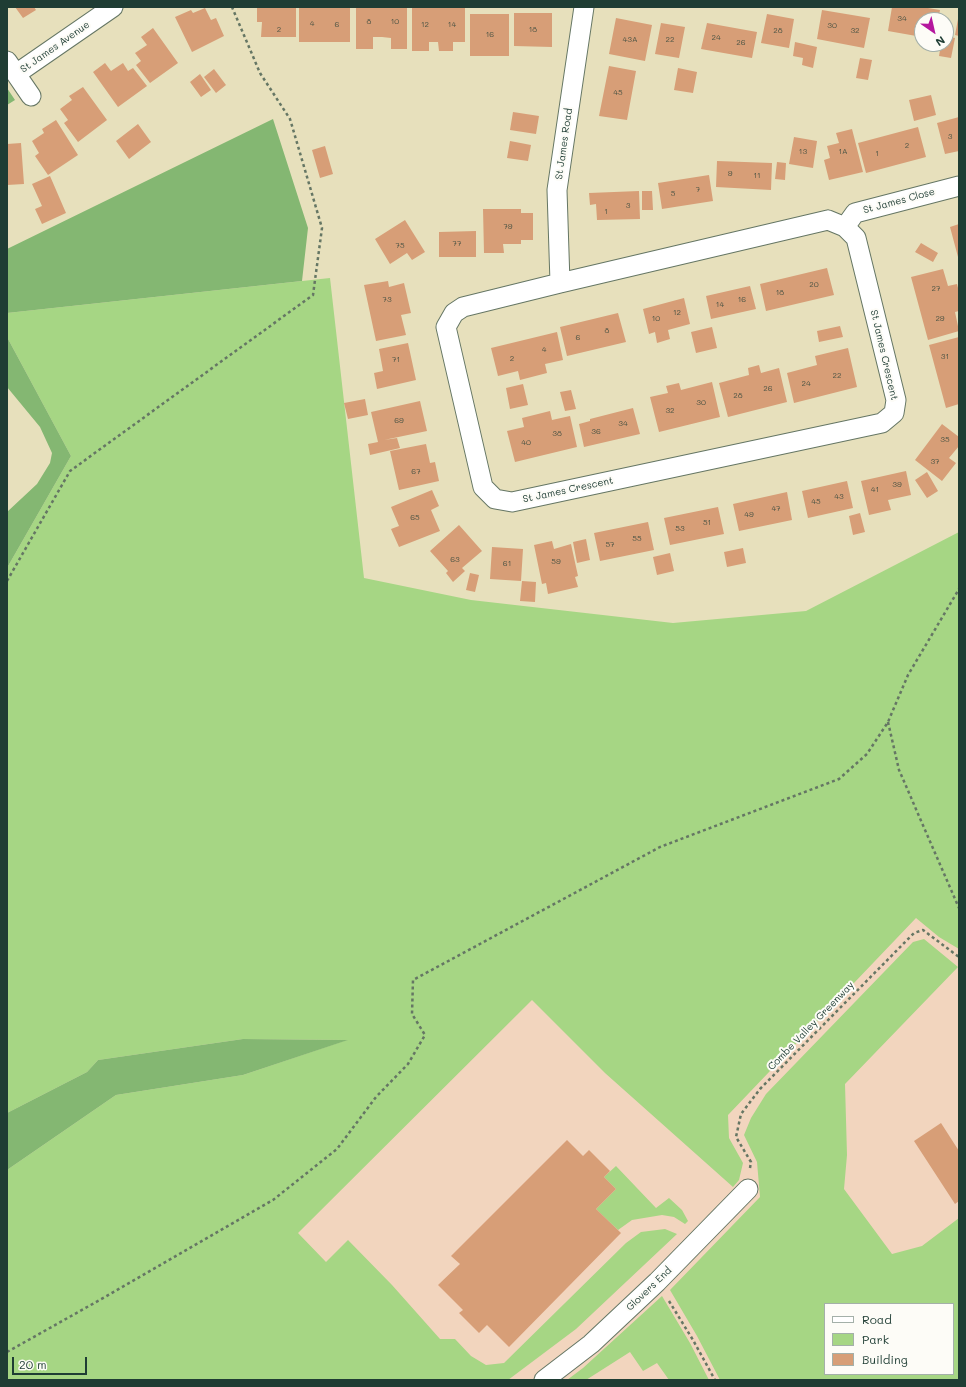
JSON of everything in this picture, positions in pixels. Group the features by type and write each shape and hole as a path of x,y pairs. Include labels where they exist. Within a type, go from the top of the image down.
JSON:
{"street":[{"name":"St James Avenue","path":"31,96 12,68 113,7"},
{"name":"St James Road","path":"560,283 557,190 584,7"},
{"name":"St James Close","path":"845,227 855,213 959,186"},
{"name":"St James Crescent","path":"828,220 845,227 856,238 896,400 894,413 882,423 512,502 495,499 483,487 446,327 454,313 463,307 828,220"},
{"name":"Glovers End","path":"544,1380 591,1344 657,1282 748,1189"}],"path":[{"path":"7,581 70,471 313,295 322,228 290,118 260,73 232,7"},
{"path":"7,1352 273,1200 337,1149 376,1097 408,1064 425,1035 412,1014 413,980 660,847 839,779 867,754 888,722 908,675 959,589"},
{"path":"888,722 899,770 959,908"},
{"name":"Combe Valley Greenway","path":"748,1189 751,1162 736,1137 741,1114 760,1089 914,933 923,930 959,957"},
{"path":"657,1282 694,1340 715,1380"}],"shaded area":[{"path":"881,807 959,935 959,1380 7,1380 547,979"}],"green space":[{"path":"7,88 15,100 7,105"},
{"path":"273,119 308,228 302,281 7,313 7,249"},
{"path":"330,278 364,578 471,600 673,623 806,611 959,532 959,949 939,937 916,918 728,1115 729,1138 743,1163 739,1180 733,1187 605,1073 532,1000 298,1233 326,1262 348,1240 392,1285 440,1339 455,1339 471,1356 486,1365 504,1363 626,1243 641,1232 665,1229 677,1234 576,1329 508,1380 7,1380 7,1170 116,1095 243,1075 347,1040 243,1039 98,1060 87,1072 7,1113 7,568 71,456 7,337 7,313"},
{"path":"7,337 71,456 7,568 7,512 37,484 50,463 52,453 40,427 7,387"},
{"path":"924,939 958,967 845,1084 847,1155 844,1189 892,1254 922,1246 959,1218 959,1380 720,1380 697,1336 670,1290 760,1197 757,1162 744,1135 751,1118 766,1094 913,942"},
{"path":"243,1039 348,1040 243,1075 116,1095 7,1170 7,1113 87,1072 98,1060"},
{"path":"616,1166 656,1208 669,1198 682,1210 688,1221 685,1224 674,1217 662,1215 632,1220 618,1230 596,1209 616,1189 604,1177"},
{"path":"662,1296 690,1343 709,1380 669,1380 657,1363 643,1371 630,1352 586,1380 567,1380 583,1368"}],"building":[{"path":"15,7 34,7 36,10 23,18"},
{"path":"257,7 296,7 296,37 261,37 262,22 257,22"},
{"path":"299,7 350,7 350,42 299,42"},
{"path":"356,7 407,7 407,49 391,49 391,38 373,37 373,49 356,49"},
{"path":"892,7 922,7 940,10 940,12 914,12 914,36 888,31"},
{"path":"205,8 211,20 216,18 224,36 192,52 175,17 191,10 193,13"},
{"path":"412,8 465,8 465,42 453,42 453,51 439,51 438,42 429,42 429,51 412,51"},
{"path":"822,10 870,18 864,48 817,39"},
{"path":"514,13 552,13 552,47 514,46"},
{"path":"470,14 509,14 509,56 470,56"},
{"path":"767,14 794,19 789,48 761,43"},
{"path":"616,18 652,25 645,61 609,54"},
{"path":"959,19 959,36 955,35"},
{"path":"661,23 685,27 679,58 655,54"},
{"path":"707,23 757,32 752,58 701,49"},
{"path":"153,28 178,63 150,83 136,65 141,61 135,53 147,45 141,37"},
{"path":"795,42 817,47 813,68 802,65 803,58 793,56"},
{"path":"940,52 952,52 951,58 939,56"},
{"path":"860,58 872,60 868,80 856,78"},
{"path":"105,63 111,71 123,63 128,71 133,68 147,86 118,107 93,72"},
{"path":"609,66 636,71 627,120 599,116"},
{"path":"678,68 697,72 693,93 674,90"},
{"path":"214,69 226,85 216,93 204,77"},
{"path":"200,74 211,90 201,97 190,82"},
{"path":"83,87 107,120 78,142 64,123 68,120 60,109 72,100 69,96"},
{"path":"931,95 936,115 914,121 909,100"},
{"path":"513,112 539,116 536,134 510,130"},
{"path":"959,117 959,151 945,154 937,123"},
{"path":"56,120 78,155 48,175 35,156 39,153 32,141 44,133 42,129"},
{"path":"138,124 151,142 129,159 116,141"},
{"path":"918,127 926,157 866,173 858,143"},
{"path":"852,129 863,172 829,180 824,160 830,158 827,146 839,143 836,133"},
{"path":"794,137 817,141 813,168 789,164"},
{"path":"510,141 531,145 528,161 507,158"},
{"path":"21,143 24,184 7,185 7,144"},
{"path":"325,146 333,174 320,178 312,150"},
{"path":"717,161 772,163 771,190 716,187"},
{"path":"777,162 786,163 785,180 775,179"},
{"path":"709,175 713,201 662,209 658,183"},
{"path":"50,176 66,213 42,224 35,209 42,206 32,184"},
{"path":"639,191 640,219 597,220 596,204 590,205 589,193"},
{"path":"642,191 652,191 653,210 642,210"},
{"path":"483,209 521,209 521,213 533,213 533,240 521,240 521,244 503,244 504,253 484,253"},
{"path":"405,220 425,252 412,260 407,253 390,264 375,239"},
{"path":"959,224 959,256 958,257 950,227"},
{"path":"476,231 476,257 439,257 439,232"},
{"path":"921,243 938,253 933,262 915,252"},
{"path":"827,268 834,295 766,311 760,284"},
{"path":"943,269 948,286 957,284 959,292 959,311 955,312 959,331 928,340 911,277"},
{"path":"388,281 389,287 404,283 411,313 401,315 406,335 376,341 364,285"},
{"path":"750,286 756,309 711,319 706,296"},
{"path":"684,298 690,324 668,330 670,339 657,343 655,332 649,334 643,309"},
{"path":"618,313 626,342 567,356 560,327"},
{"path":"840,326 843,337 819,342 817,331"},
{"path":"712,327 717,348 696,353 691,332"},
{"path":"557,332 563,360 545,364 547,373 520,380 518,371 498,376 491,348"},
{"path":"959,337 959,404 946,408 929,345"},
{"path":"408,343 416,380 377,389 374,373 383,371 379,349"},
{"path":"848,348 857,387 794,403 787,373 817,365 815,356"},
{"path":"759,365 761,373 779,368 787,402 728,417 719,383 749,375 748,368"},
{"path":"712,382 720,417 659,432 650,397 668,393 666,386 679,383 681,390"},
{"path":"523,384 528,405 510,409 506,388"},
{"path":"571,390 576,409 565,411 560,392"},
{"path":"365,399 368,415 348,419 344,403"},
{"path":"420,401 427,431 384,440 397,438 400,448 370,455 368,444 378,442 371,412"},
{"path":"633,408 640,434 584,447 579,424 590,421 590,419"},
{"path":"550,411 552,420 570,416 577,447 515,462 507,431 524,427 522,418"},
{"path":"942,424 959,437 959,446 949,458 956,463 942,481 915,460"},
{"path":"426,444 430,463 435,462 439,481 399,490 390,451"},
{"path":"906,471 911,495 888,500 891,510 869,515 861,481"},
{"path":"927,472 938,491 927,498 915,480"},
{"path":"847,481 853,508 808,518 802,491"},
{"path":"432,490 439,506 431,510 440,531 399,547 391,529 399,526 391,507"},
{"path":"787,492 792,520 739,531 733,504"},
{"path":"718,507 724,534 670,545 664,518"},
{"path":"860,513 865,532 853,535 849,516"},
{"path":"648,522 654,550 600,561 594,533"},
{"path":"459,525 482,551 462,568 465,571 453,582 446,573 448,571 430,551"},
{"path":"586,539 590,560 577,563 573,542"},
{"path":"552,541 554,549 571,544 578,576 575,577 578,587 548,594 546,583 542,584 534,545"},
{"path":"492,547 523,549 521,581 490,579"},
{"path":"743,548 746,563 727,567 724,552"},
{"path":"670,553 674,571 657,575 653,557"},
{"path":"470,573 479,575 475,592 466,590"},
{"path":"522,581 536,582 535,602 520,601"},
{"path":"941,1123 959,1151 959,1201 955,1204 914,1141"},
{"path":"567,1140 583,1156 589,1150 610,1171 604,1177 616,1189 596,1209 621,1233 509,1347 487,1325 479,1333 459,1313 463,1310 438,1285 460,1264 451,1256"}]}
